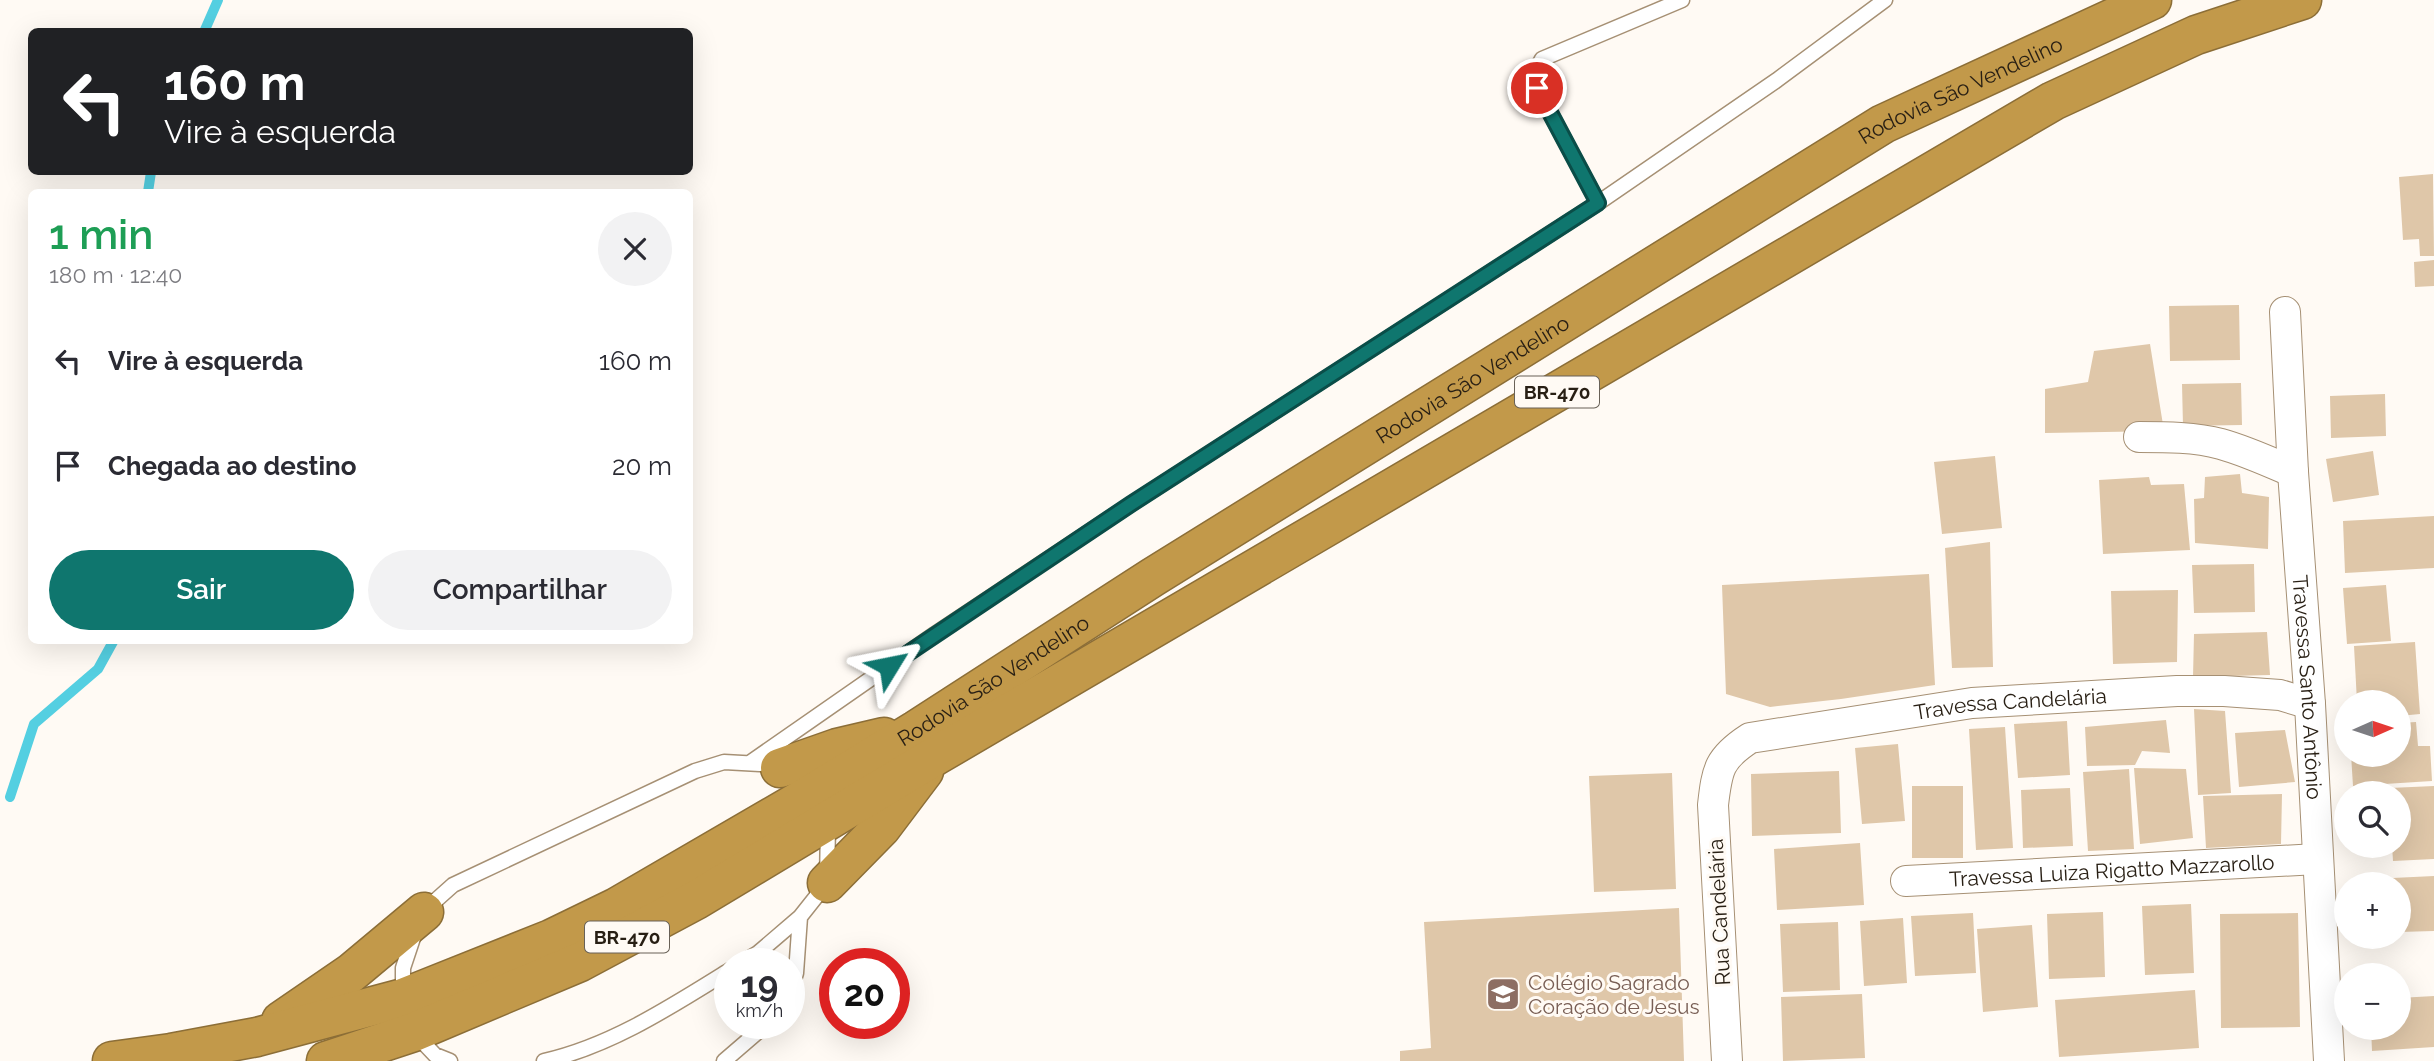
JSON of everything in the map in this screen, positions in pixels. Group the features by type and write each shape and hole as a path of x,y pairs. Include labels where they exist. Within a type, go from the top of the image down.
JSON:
{"highway":[{"name":"Rodovia São Vendelino","path":"821,806 927,742 1153,577 1883,124 2152,0"},
{"name":"BR-470","path":"927,742 2053,101 2196,35 2302,0"},
{"path":"766,765 837,748 927,742"},
{"path":"827,883 881,828 927,742"},
{"name":"BR-470","path":"326,1061 551,939 821,806"},
{"path":"257,1037 351,973 424,912"},
{"name":"BR-470","path":"112,1061 171,1054 257,1037 408,1015"}],"street":[{"name":"Travessa Santo Antônio","path":"2285,312 2329,1061"},
{"path":"2139,437 2179,438 2219,444 2293,472"},
{"name":"Travessa Candelária","path":"1721,763 1732,750 1750,738 1972,703 2177,691 2224,691 2280,695 2310,704"},
{"name":"Rua Candelária","path":"1721,763 1713,805 1727,1061"},
{"name":"Travessa Luiza Rigatto Mazzarollo","path":"1906,881 2317,859"}],"lane":[{"path":"1598,203 1537,88 1535,72 1542,59 1682,0"},
{"path":"766,765 935,635 1131,504 1598,203 1777,80 1885,0"},
{"path":"450,1061 435,1055 408,1015 401,984 402,968 409,945 424,912 453,885 695,771 724,762 766,765 821,806 827,883 800,916 764,948"},
{"path":"798,948 800,916"},
{"path":"544,1061 566,1056 655,1017 714,980"},
{"path":"724,1061 750,1039"}],"building":[{"path":"2433,174 2434,256 2420,256 2419,239 2403,240 2399,177"},
{"path":"2434,260 2434,286 2415,287 2414,262"},
{"path":"2239,305 2240,360 2170,361 2169,306"},
{"path":"2150,344 2164,431 2045,433 2045,389 2088,382 2094,351"},
{"path":"2241,383 2242,425 2183,426 2182,384"},
{"path":"2385,394 2386,436 2331,438 2330,396"},
{"path":"2373,451 2379,495 2333,502 2326,459"},
{"path":"1995,456 2002,528 1942,534 1934,462"},
{"path":"2240,474 2242,493 2269,497 2268,549 2195,543 2194,499 2204,498 2205,477"},
{"path":"2149,477 2151,485 2184,484 2190,550 2103,554 2099,480"},
{"path":"2434,516 2434,568 2345,573 2343,521"},
{"path":"1990,542 1993,667 1952,668 1945,548"},
{"path":"2254,564 2255,612 2194,613 2192,565"},
{"path":"1929,574 1935,685 1770,707 1726,694 1722,585"},
{"path":"2386,585 2391,641 2347,644 2343,588"},
{"path":"2178,590 2177,662 2113,664 2111,591"},
{"path":"2267,632 2270,675 2193,677 2194,634"},
{"path":"2415,642 2420,714 2412,715 2412,690 2356,690 2354,646"},
{"path":"2194,709 2225,711 2231,793 2198,795"},
{"path":"2166,720 2170,753 2142,751 2135,765 2087,766 2085,727"},
{"path":"2067,721 2070,775 2018,778 2014,724"},
{"path":"2412,722 2416,722 2418,746 2430,746 2432,781 2353,781 2352,767 2411,767"},
{"path":"2005,727 2013,848 1976,850 1969,729"},
{"path":"2285,730 2295,782 2239,787 2235,733"},
{"path":"1898,744 1905,821 1862,824 1855,748"},
{"path":"2134,768 2186,769 2193,838 2140,844"},
{"path":"2129,769 2134,849 2088,851 2083,772"},
{"path":"1839,771 1841,833 1752,836 1751,774"},
{"path":"1672,773 1676,889 1594,892 1589,776"},
{"path":"1912,786 1963,786 1963,858 1912,858"},
{"path":"2434,786 2434,859 2393,861 2393,858 2411,858 2411,787"},
{"path":"2070,788 2073,846 2023,848 2021,790"},
{"path":"2282,794 2281,844 2206,848 2203,796"},
{"path":"1860,843 1864,905 1777,910 1774,849"},
{"path":"2434,876 2434,931 2411,932 2411,877"},
{"path":"2191,904 2194,973 2145,975 2142,906"},
{"name":"Colégio Sagrado Coração de Jesus","path":"1679,908 1684,1061 1400,1061 1400,1051 1431,1048 1424,922"},
{"path":"2103,912 2105,977 2049,979 2047,914"},
{"path":"1973,913 1976,973 1915,976 1911,916"},
{"path":"2298,913 2300,1027 2221,1028 2220,914"},
{"path":"1903,918 1907,983 1864,986 1860,921"},
{"path":"1838,922 1840,990 1783,992 1780,924"},
{"path":"2032,925 2038,1007 1983,1012 1977,929"},
{"path":"2195,990 2199,1048 2059,1057 2055,1000"},
{"path":"1862,994 1865,1058 1783,1061 1781,997"},
{"path":"2434,996 2434,1047 2372,1051 2372,1040 2411,1040 2411,997"}],"waterway":[{"path":"206,28 218,0"},
{"path":"148,189 151,175"},
{"path":"10,797 34,724 98,669 112,644"}],"place":[{"name":"Colégio Sagrado Coração de Jesus","path":"1503,994"}],"route":[{"path":"889,666 1131,504 1598,203 1537,88"}]}
